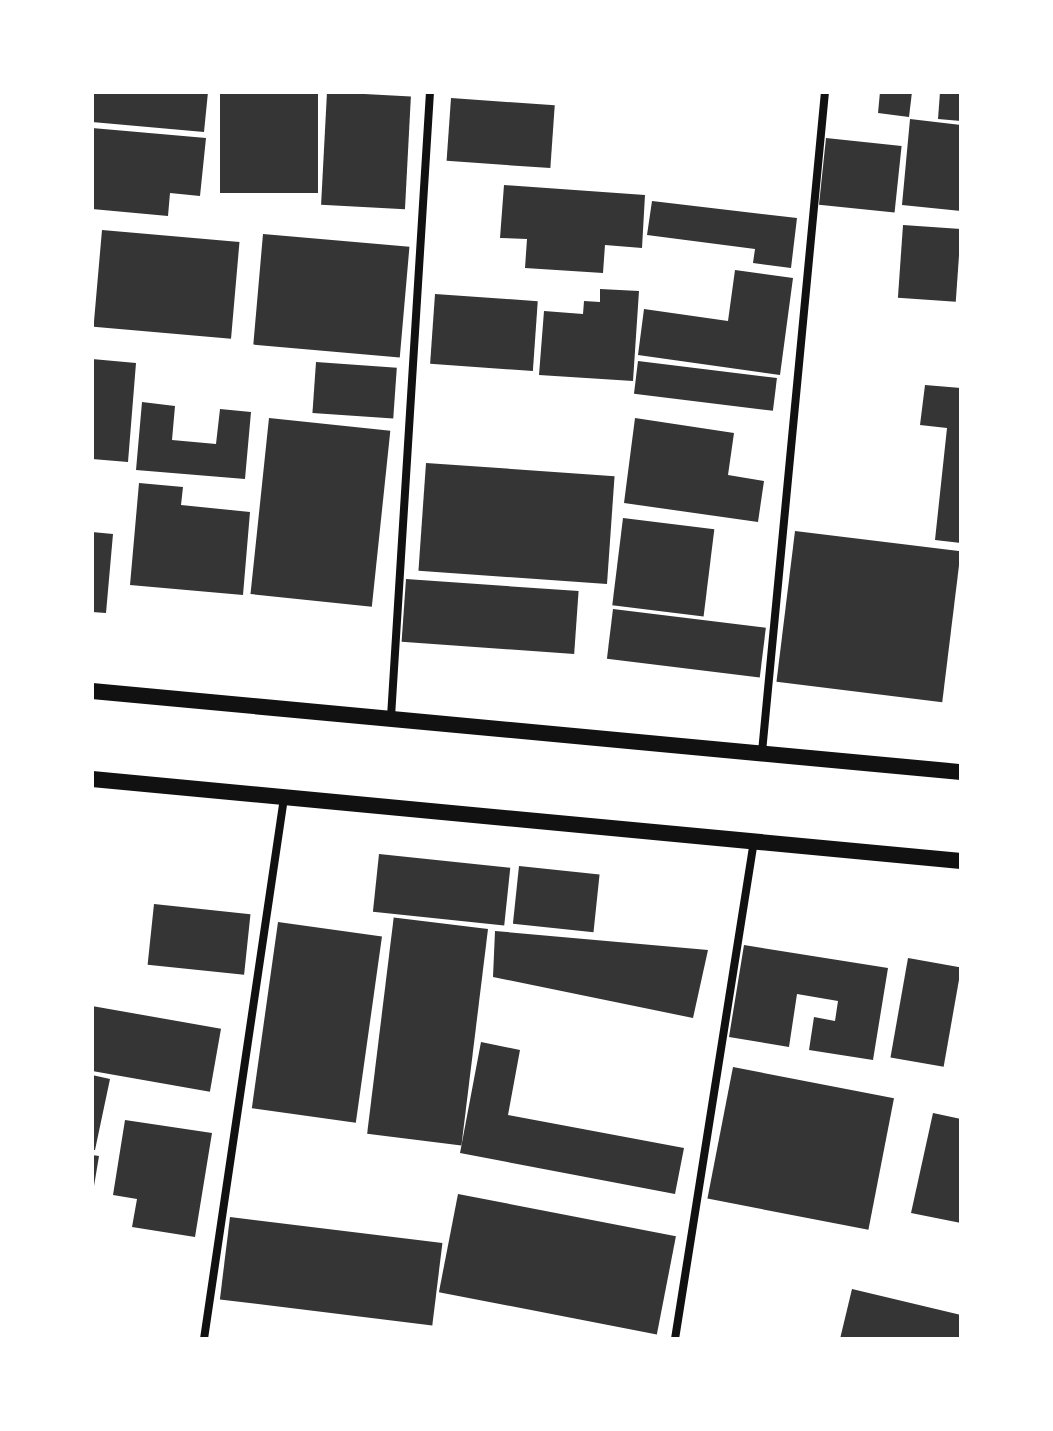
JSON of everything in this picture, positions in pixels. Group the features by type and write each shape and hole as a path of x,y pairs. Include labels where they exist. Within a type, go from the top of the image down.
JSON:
{"main road":[{"path":"92,691 961,772"},
{"path":"92,779 961,861"}],"street":[{"path":"391,717 430,92"},
{"path":"762,752 825,92"},
{"path":"204,1339 284,796"},
{"path":"675,1339 754,840"}],"building":[{"path":"92,92 208,92 204,132 92,122"},
{"path":"220,92 318,92 318,193 220,193"},
{"path":"327,92 411,96 405,209 321,205"},
{"path":"880,92 912,92 909,117 878,113"},
{"path":"940,92 961,92 961,121 938,119"},
{"path":"451,98 555,105 550,168 447,161"},
{"path":"910,119 961,125 961,211 902,205"},
{"path":"92,128 206,138 200,196 170,193 168,216 92,209"},
{"path":"826,138 902,146 895,213 819,205"},
{"path":"504,185 645,195 642,248 605,245 603,273 525,268 527,239 500,238"},
{"path":"652,201 797,218 791,268 753,263 755,249 647,235"},
{"path":"903,225 961,229 956,302 898,298"},
{"path":"102,230 239,242 231,339 94,327"},
{"path":"263,234 409,247 400,357 253,345"},
{"path":"735,270 793,278 780,375 638,355 644,309 728,321"},
{"path":"600,289 639,291 633,381 539,375 544,311 583,314 584,301 600,302"},
{"path":"435,294 538,301 533,371 430,364"},
{"path":"92,359 136,363 128,462 92,459"},
{"path":"638,361 777,378 773,411 634,394"},
{"path":"316,362 397,368 393,419 312,413"},
{"path":"925,385 961,388 961,543 935,540 947,428 920,425"},
{"path":"142,402 175,406 172,440 216,444 220,409 251,412 245,479 136,470"},
{"path":"269,418 390,431 372,607 250,594"},
{"path":"635,418 734,433 728,475 764,481 758,522 624,503"},
{"path":"426,463 615,476 607,584 418,571"},
{"path":"139,483 183,487 181,505 250,512 243,595 130,585"},
{"path":"623,518 714,529 704,617 612,605"},
{"path":"795,531 961,551 942,702 776,682"},
{"path":"92,532 113,534 106,613 92,612"},
{"path":"406,579 579,591 574,654 402,642"},
{"path":"613,609 766,628 760,677 607,659"},
{"path":"379,854 510,868 504,925 373,912"},
{"path":"519,866 600,874 593,932 513,924"},
{"path":"154,904 250,914 244,975 148,965"},
{"path":"394,917 488,929 461,1145 367,1134"},
{"path":"278,922 382,937 356,1123 252,1108"},
{"path":"495,931 708,950 693,1018 493,977"},
{"path":"744,945 888,968 873,1060 809,1050 814,1017 835,1021 838,1001 797,994 789,1047 729,1037"},
{"path":"908,958 961,967 944,1067 890,1057"},
{"path":"92,1006 221,1029 210,1092 92,1071"},
{"path":"481,1042 520,1050 508,1115 684,1148 675,1194 460,1153"},
{"path":"733,1067 894,1098 868,1230 707,1199"},
{"path":"92,1075 110,1079 95,1150 92,1150"},
{"path":"933,1113 961,1119 961,1223 911,1213"},
{"path":"125,1120 212,1133 195,1237 132,1227 137,1199 113,1195"},
{"path":"92,1155 99,1156 94,1186 92,1186"},
{"path":"458,1194 676,1236 657,1335 439,1292"},
{"path":"230,1217 442,1243 432,1325 220,1299"},
{"path":"852,1289 961,1315 961,1339 840,1339"}]}
